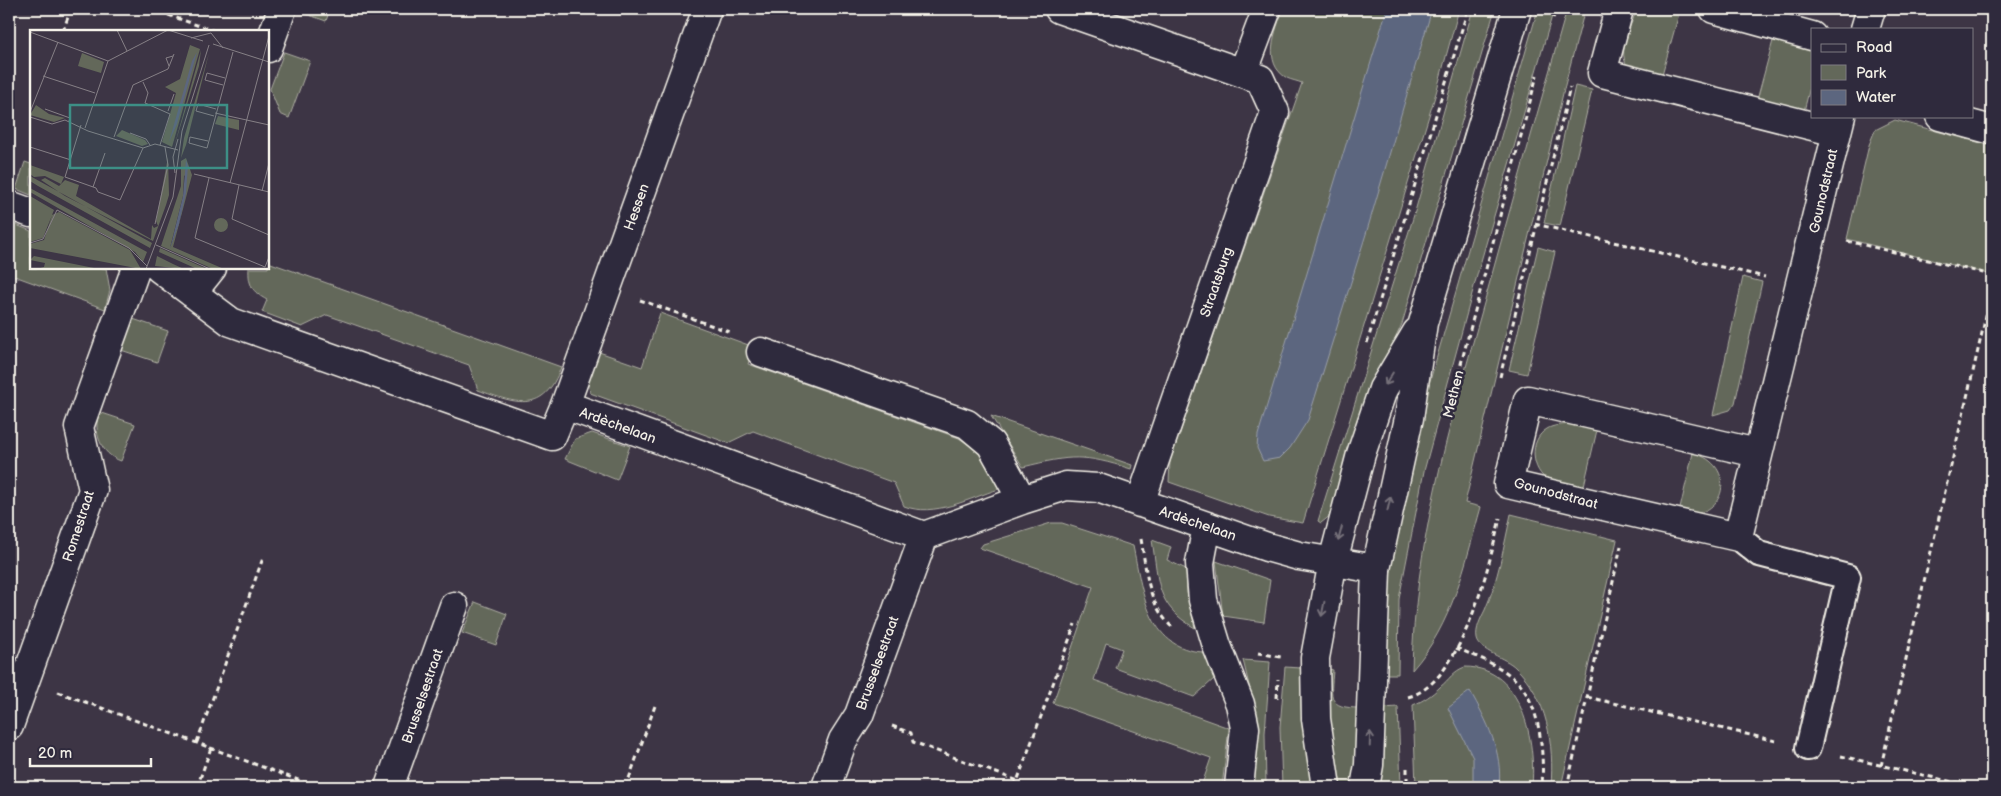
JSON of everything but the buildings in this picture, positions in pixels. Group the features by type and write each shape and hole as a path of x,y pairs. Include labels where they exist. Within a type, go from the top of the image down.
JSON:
{"street":[{"path":"269,45 282,9"},
{"name":"Hessen","path":"565,406 707,9"},
{"name":"Straatsburg","path":"1059,9 1260,79 1276,112 1140,503"},
{"path":"1243,73 1267,9"},
{"path":"1365,787 1369,765 1376,569 1409,418 1423,323 1517,9"},
{"name":"Gounodstraat","path":"1619,9 1602,73 1811,118"},
{"path":"1714,9 1811,36"},
{"path":"1865,28 1870,9"},
{"name":"Gounodstraat","path":"1757,453 1528,400 1508,484 1738,537 1839,124 1811,118"},
{"path":"1947,118 1992,130"},
{"path":"9,205 30,213"},
{"name":"Romestraat","path":"9,726 18,684 93,490 79,427 136,269"},
{"name":"Ardèchelaan","path":"160,269 231,322 552,436 565,406 924,536 1066,486 1083,486 1098,488 1267,547 1299,556 1376,569"},
{"path":"192,293 211,269"},
{"path":"1326,787 1316,720 1315,658 1333,561 1361,454 1383,389 1423,323"},
{"path":"762,352 967,424 991,444 1022,500"},
{"path":"1207,526 1200,563 1203,600 1217,646 1240,704 1245,728 1239,787"},
{"name":"Brusselsestraat","path":"826,787 843,740 858,715 924,536"},
{"name":"Brusselsestraat","path":"390,787 454,606"}],"lane":[{"name":"Gounodstraat","path":"1738,537 1759,554 1848,577 1808,748"}],"path":[{"path":"63,30 71,9"},
{"path":"151,9 211,30"},
{"path":"1552,23 1556,9"},
{"name":"Methen","path":"1445,424 1538,69"},
{"path":"1500,378 1535,224 1571,82"},
{"path":"1535,224 1799,285"},
{"path":"1813,233 1992,275"},
{"path":"607,288 759,342 762,352"},
{"path":"1882,766 1992,290"},
{"path":"1405,690 1405,698 1424,689 1444,670 1456,648 1478,602 1508,484"},
{"path":"1567,787 1629,511"},
{"path":"197,742 263,558"},
{"path":"1015,787 1075,624"},
{"path":"1456,648 1491,663 1512,677 1526,694 1536,720 1542,745 1542,787"},
{"path":"18,684 197,742 317,787"},
{"path":"626,787 656,703"},
{"path":"858,715 911,733 913,742 1018,781"},
{"path":"197,787 211,748"},
{"path":"1406,767 1407,787"}],"green space":[{"path":"299,9 330,9 326,21 298,11"},
{"path":"1283,9 1459,9 1436,93 1303,523 1269,517 1169,482 1170,461 1302,83 1287,78 1279,72 1274,64 1272,55 1274,36"},
{"path":"1473,9 1495,9 1402,324 1380,372 1331,515 1321,523 1318,521 1414,215"},
{"path":"1538,9 1554,9 1479,268 1424,471 1399,599 1398,674 1383,674 1386,571 1425,398"},
{"path":"1567,9 1585,9 1465,503 1481,507 1463,571 1448,613 1426,652 1412,670 1419,580 1426,535 1445,446"},
{"path":"1637,9 1680,10 1661,78 1634,71 1624,59 1625,42"},
{"path":"1774,37 1811,48 1811,83 1804,111 1757,100"},
{"path":"284,52 310,61 289,118 280,114 270,89"},
{"path":"1575,86 1592,90 1560,226 1544,223"},
{"path":"1895,120 1992,146 1992,275 1847,239 1869,145 1875,130"},
{"path":"25,162 30,164 30,195 16,189"},
{"path":"9,222 30,231 30,269 106,269 110,290 105,309 9,274"},
{"path":"1538,247 1555,252 1527,374 1509,370"},
{"path":"269,262 561,367 554,382 538,399 517,401 505,399 478,390 469,365 327,315 302,327 262,312 267,300 254,291 249,279 249,269 269,269"},
{"path":"1743,277 1762,282 1735,403 1730,410 1713,415"},
{"path":"660,313 754,347 748,364 959,438 978,451 999,489 940,508 916,509 904,506 894,483 753,431 728,443 590,393 588,381 599,352 642,367"},
{"path":"133,319 168,331 157,362 121,350"},
{"path":"99,412 135,424 121,461 114,458 103,448 97,427"},
{"path":"991,416 1132,465 1131,469 1101,461 1077,458 1054,460 1023,467"},
{"path":"1570,424 1597,430 1583,490 1561,486 1549,481 1538,470 1535,463 1535,448 1541,434 1552,427"},
{"path":"592,433 630,446 617,480 565,459 575,439"},
{"path":"1693,453 1707,459 1717,468 1721,479 1721,491 1717,501 1708,509 1696,513 1679,513"},
{"path":"1511,514 1617,540 1561,787 1551,787 1550,738 1542,707 1535,693 1515,667 1488,651 1477,639 1479,624 1490,599 1497,575"},
{"path":"1051,523 1062,523 1133,546 1144,598 1150,614 1159,628 1170,640 1184,648 1203,652 1215,678 1194,697 1115,668 1122,649 1106,643 1094,680 1229,728 1222,787 1201,787 1211,758 1053,703 1093,587 980,548 983,544"},
{"path":"1152,540 1171,547 1167,560 1186,569 1187,593 1195,628 1172,610 1161,591"},
{"path":"1216,561 1270,580 1264,622 1223,616"},
{"path":"475,602 507,614 496,645 462,633"},
{"path":"1243,660 1270,662 1265,733 1266,787 1254,787 1258,723"},
{"path":"1285,667 1301,668 1301,707 1305,745 1316,787 1282,787 1280,727"},
{"path":"1465,667 1485,670 1500,679 1513,693 1522,710 1528,729 1533,769 1532,787 1416,787 1413,705 1431,695 1454,673"},
{"path":"1329,669 1333,670 1332,694 1336,703 1349,708 1360,708 1356,787 1338,787 1328,700"},
{"path":"1398,707 1401,787 1378,787 1383,708"}],"water":[{"path":"1387,9 1432,9 1366,234 1308,420 1290,448 1280,458 1263,461 1257,448 1258,435"},
{"path":"1470,691 1488,725 1496,749 1499,761 1499,787 1473,787 1473,758 1448,708"}]}
